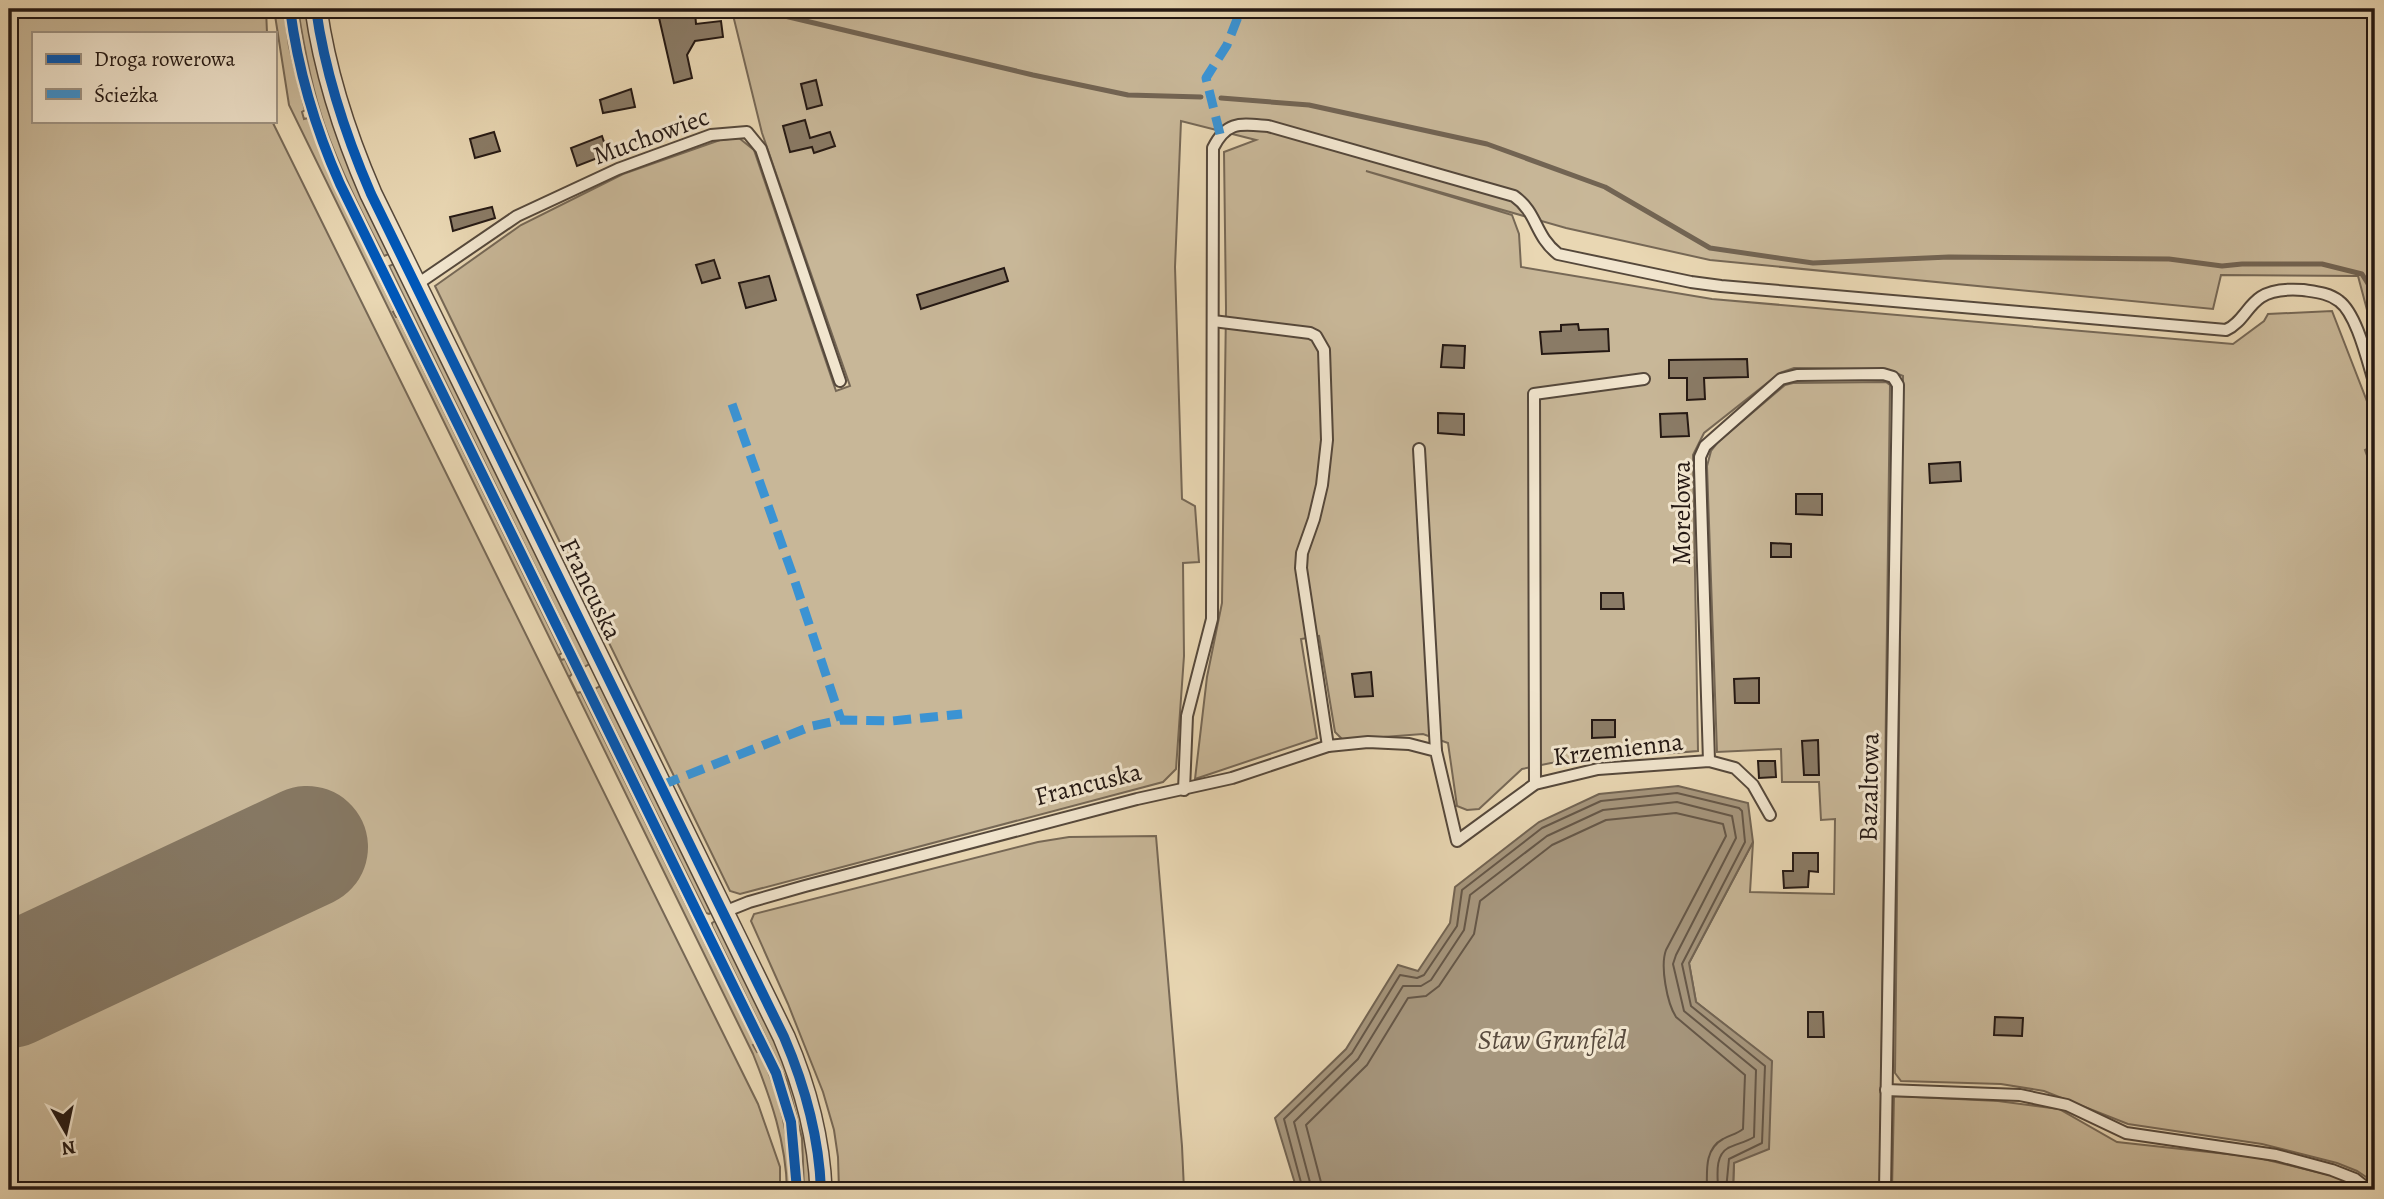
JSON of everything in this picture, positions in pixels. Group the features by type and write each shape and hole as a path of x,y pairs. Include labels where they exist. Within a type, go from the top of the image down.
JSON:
{"street":[{"name":"Francuska","path":"316,9 327,69 342,120 375,201 785,1037 797,1069 816,1139 821,1190"}],"lane":[{"path":"1184,790 1186,716 1212,620 1213,148 1220,134 1227,128 1244,124 1268,126 1514,196 1527,205 1546,245 1558,254 1691,282 2226,330 2236,325 2261,297 2276,290 2323,293 2342,303 2350,315 2375,385"},
{"name":"Muchowiec","path":"416,285 517,216 618,169 711,135 747,132 761,149 840,381"},
{"path":"1213,321 1310,333 1324,350 1327,440 1322,485 1302,553 1301,568 1328,746 1368,742 1409,744 1436,751 1419,449"},
{"name":"Morelowa","path":"1709,761 1700,468 1700,457 1705,446 1781,379 1797,375 1883,374 1892,377 1898,385"},
{"path":"1535,784 1534,394 1644,379"},
{"name":"Bazaltowa","path":"1885,1190 1898,385"},
{"name":"Francuska","path":"724,912 805,886 1138,799 1232,778 1328,746"},
{"name":"Krzemienna","path":"1436,751 1457,841 1535,784 1598,769 1709,761 1735,768 1753,785 1770,815"},
{"path":"1886,1090 2020,1095 2067,1105 2126,1133 2276,1155 2332,1170 2355,1179 2369,1190"}],"shaded area":[{"path":"9,9 266,9 267,32 32,32 32,122 272,122 758,1104 780,1167 780,1190 9,1190"},
{"path":"274,9 284,9 289,46 305,110 302,112 304,119 308,118 330,176 395,311 393,312 398,317 562,653 559,655 561,660 565,659 572,674 569,677 577,693 581,692 755,1044 753,1045 767,1068 783,1119 791,1190 787,1190 784,1155 776,1121 753,1054 289,105"},
{"path":"298,9 305,9 319,74 337,134 360,194 389,254 384,256 344,175 324,124 308,67"},
{"path":"707,9 2375,9 2375,340 2358,276 2221,275 2213,309 1710,260 1566,228 1366,171 1512,215 1519,234 1521,267 1712,299 2233,344 2264,321 2268,314 2332,311 2375,422 2375,445 2365,450 2375,478 2375,1183 2357,1171 2337,1163 2262,1144 2128,1124 2044,1091 2001,1084 1901,1081 1895,1073 1903,376 1886,369 1794,368 1780,373 1704,433 1693,455 1698,751 1551,763 1522,769 1479,809 1467,810 1457,806 1448,743 1423,734 1343,740 1335,732 1319,636 1301,639 1317,738 1195,779 1207,677 1222,603 1226,308 1224,152 1256,140 1181,121 1175,267 1182,499 1195,506 1199,562 1183,563 1184,656 1176,769 1163,782 740,894 730,891 435,286 521,225 623,174 720,140 739,138 754,150 836,391 850,386 762,133 733,15"},
{"path":"394,264 591,663 584,667 389,266"},
{"path":"1886,382 1890,385 1880,1190 1733,1190 1734,1163 1772,1062 1696,1002 1689,963 1753,842 1750,892 1834,894 1835,819 1821,820 1819,782 1782,782 1781,749 1717,752 1707,466 1711,451 1718,442 1785,385"},
{"path":"602,685 713,912 709,914 706,913 595,689"},
{"path":"1156,836 1184,1190 839,1190 834,1130 823,1092 751,921 754,914 1038,842 1069,837"},
{"path":"717,920 780,1049 798,1106 811,1190 804,1190 802,1138 787,1081 712,926"},
{"path":"1896,1096 1998,1101 2059,1109 2117,1142 2255,1157 2342,1178 2359,1190 1892,1190"}],"water":[{"name":"Staw Grunfeld","path":"1678,786 1748,803 1753,842 1689,963 1696,1002 1772,1061 1769,1149 1734,1163 1733,1190 1297,1190 1275,1118 1346,1049 1398,965 1418,971 1450,923 1455,887 1539,822 1599,794"}],"building":[{"path":"657,9 695,12 696,24 721,21 723,37 695,41 687,55 692,78 674,83"},
{"path":"816,80 822,105 807,109 801,84"},
{"path":"631,89 635,107 603,113 600,100"},
{"path":"805,120 810,138 830,132 835,146 814,153 812,147 790,152 783,126"},
{"path":"494,132 500,151 475,158 470,139"},
{"path":"602,136 608,154 577,166 571,148"},
{"path":"492,207 495,218 453,231 450,217"},
{"path":"714,260 720,278 702,283 696,265"},
{"path":"1004,268 1008,281 921,309 917,295"},
{"path":"769,276 776,300 746,308 739,283"},
{"path":"1578,324 1579,330 1608,329 1609,351 1542,354 1540,332 1561,331 1561,325"},
{"path":"1443,345 1465,346 1464,368 1441,367"},
{"path":"1747,359 1748,377 1704,378 1705,399 1687,400 1687,378 1669,378 1669,360"},
{"path":"1438,413 1464,414 1464,435 1438,433"},
{"path":"1687,413 1689,436 1661,437 1660,414"},
{"path":"1960,462 1961,481 1930,483 1929,464"},
{"path":"1796,494 1822,494 1822,515 1796,514"},
{"path":"1771,543 1791,544 1791,557 1771,557"},
{"path":"1601,593 1623,593 1624,609 1601,609"},
{"path":"1371,672 1373,696 1355,697 1352,674"},
{"path":"1759,678 1759,703 1735,703 1734,679"},
{"path":"1592,720 1615,720 1615,737 1592,738"},
{"path":"1818,740 1819,775 1804,775 1802,741"},
{"path":"1758,761 1775,761 1776,777 1759,778"},
{"path":"1793,853 1818,853 1818,872 1809,871 1808,887 1784,888 1783,871 1793,871"},
{"path":"1808,1012 1823,1012 1824,1037 1808,1037"},
{"path":"1995,1017 2023,1018 2022,1036 1994,1035"}],"waterway":[{"path":"755,9 1128,95 1201,97"},
{"path":"1221,98 1309,105 1487,144 1605,187 1710,248 1813,263 1949,257 2169,259 2222,266 2322,264 2362,274 2375,295"}],"runway":[{"path":"9,987 307,847"}],"marked path":[{"path":"1220,134 1206,78 1227,45 1241,9"},
{"path":"732,404 841,720"},
{"path":"662,785 812,726 841,720 892,721 962,714"}],"cycle path":[{"path":"290,9 309,98 340,184 776,1073 791,1122 797,1190"},
{"path":"316,9 337,103 371,194 784,1037 810,1112 821,1190"}]}
